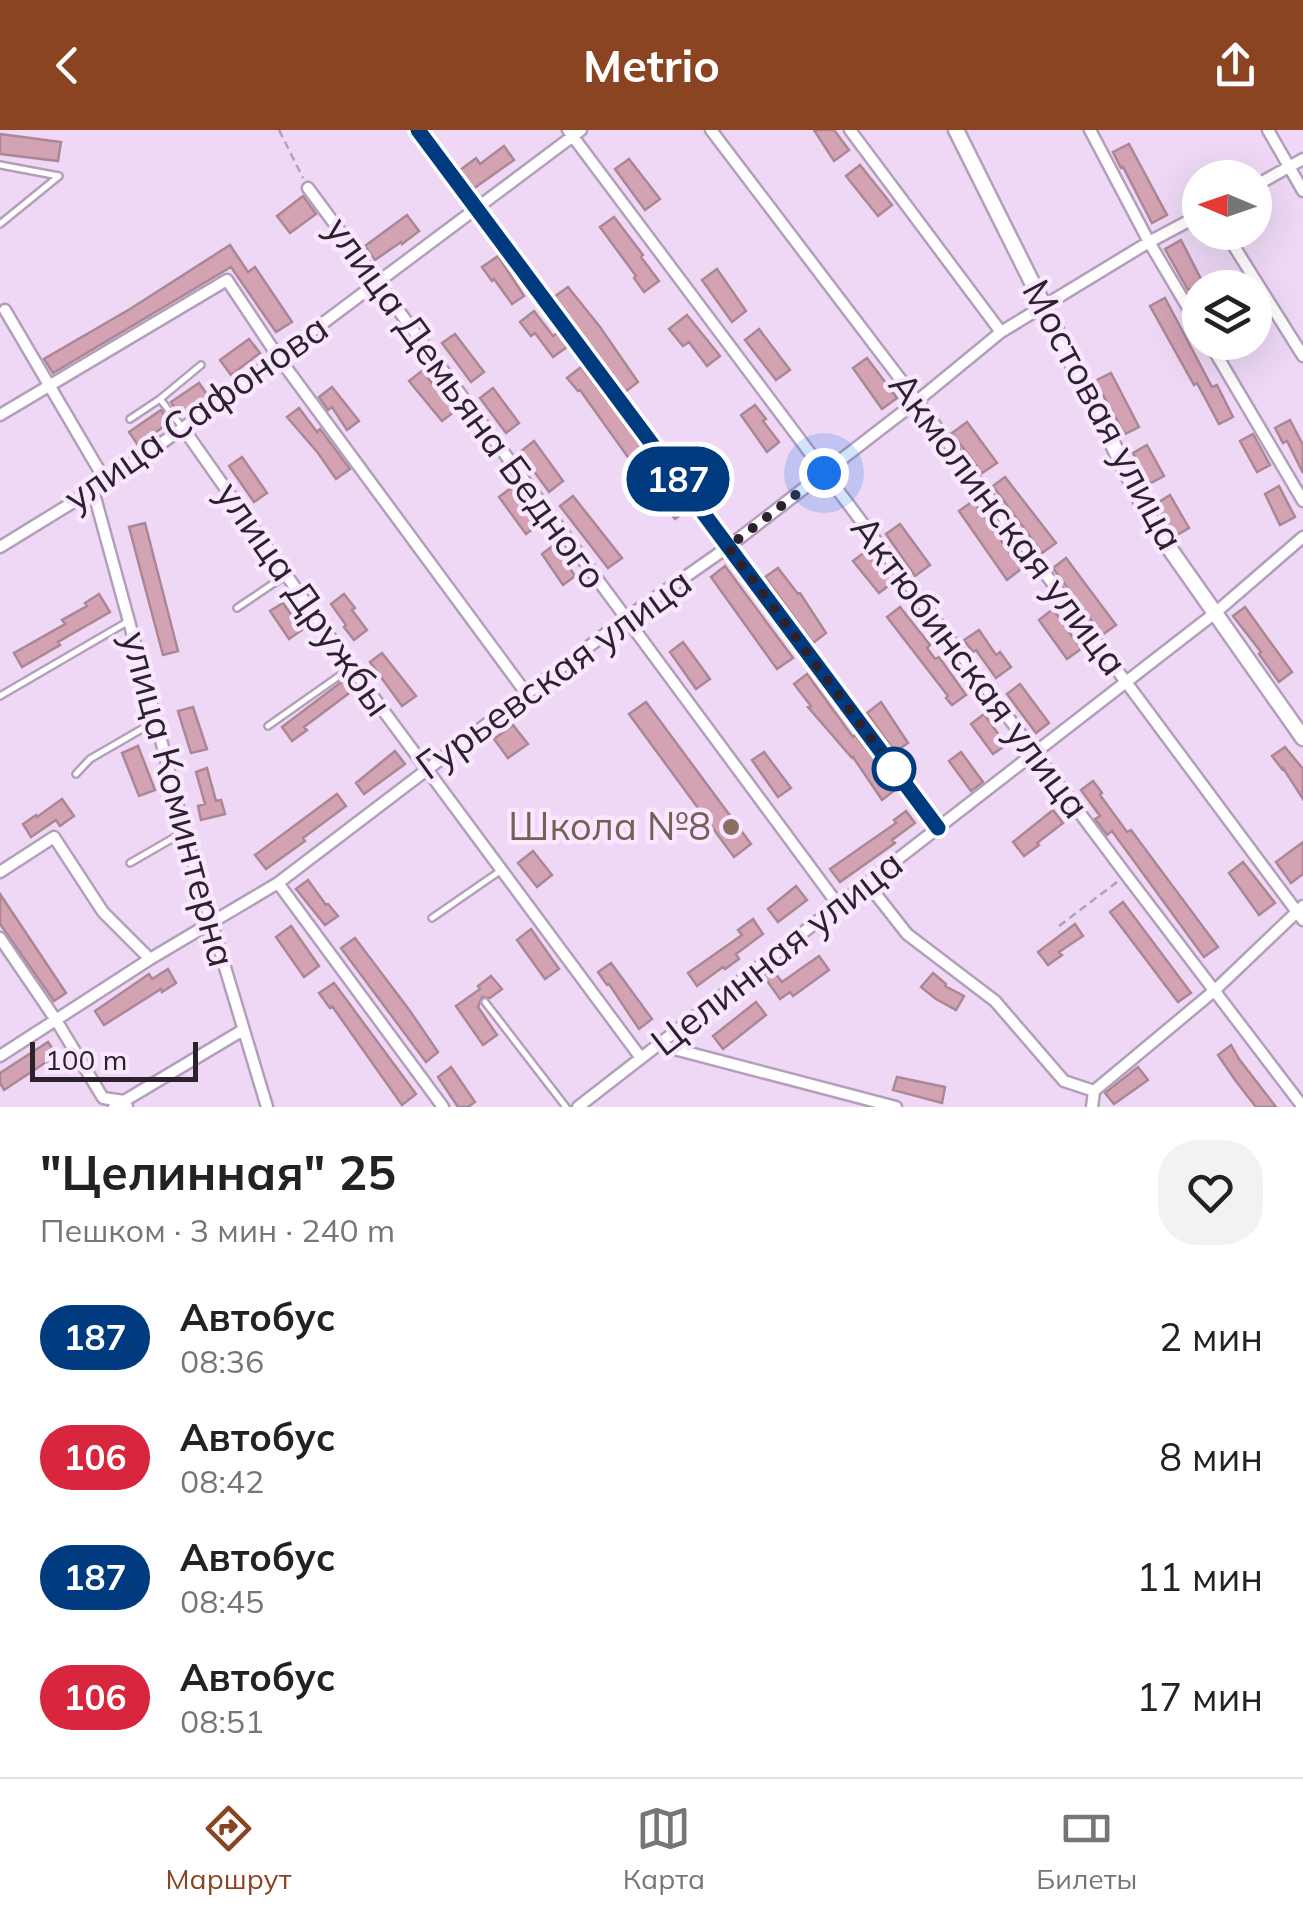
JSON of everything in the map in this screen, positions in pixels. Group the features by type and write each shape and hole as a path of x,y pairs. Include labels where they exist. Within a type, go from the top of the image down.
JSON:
{"street":[{"path":"418,130 938,828"},
{"name":"Акмолинская улица","path":"711,130 1301,912"},
{"path":"850,130 1001,332"},
{"name":"Мостовая улица","path":"956,130 1154,525 1303,738"},
{"path":"1090,130 1182,298"},
{"path":"1268,130 1303,191"},
{"name":"улица Сафонова","path":"0,547 106,482 183,428 476,210 574,132"},
{"name":"Актюбинская улица","path":"574,132 824,473 1303,1106"},
{"path":"1272,177 1303,159"},
{"name":"улица Демьяна Бедного","path":"308,188 838,906"},
{"name":"Гурьевская улица","path":"0,1056 150,959 278,883 526,693 728,547 1001,332 1182,224"},
{"path":"1236,250 1303,356"},
{"path":"0,415 228,280 279,358 526,693"},
{"path":"5,310 106,482"},
{"path":"1220,360 1303,501"},
{"name":"улица Дружбы","path":"183,428 426,769 642,1058"},
{"name":"улица Коминтерна","path":"93,490 184,831 267,1107"},
{"name":"Целинная улица","path":"578,1107 1126,683 1303,537"},
{"path":"0,872 54,837 103,912 150,959"},
{"path":"867,882 908,934 995,1001 1064,1081 1094,1092"},
{"path":"278,883 443,1107"},
{"path":"1092,1107 1094,1092 1214,992 1301,912"},
{"path":"0,938 104,1098 122,1105 243,1030"},
{"path":"659,1045 896,1107"}],"lane":[{"path":"0,165 59,176 0,224"},
{"path":"130,419 201,365"},
{"path":"160,398 183,428"},
{"path":"238,608 286,575"},
{"path":"0,696 129,621"},
{"path":"268,726 352,667"},
{"path":"76,774 90,759 156,720"},
{"path":"130,864 184,831"},
{"path":"432,918 502,870"},
{"path":"486,1002 566,1107"}],"path":[{"path":"279,130 308,188"},
{"path":"1059,926 1126,876"}],"building":[{"path":"814,130 834,130 849,150 834,161"},
{"path":"0,134 61,142 58,161 0,154"},
{"path":"1129,144 1167,215 1152,223 1113,152"},
{"path":"504,146 514,160 473,189 459,171 476,158 480,164"},
{"path":"629,159 660,199 645,210 615,169"},
{"path":"860,165 892,205 878,216 846,176"},
{"path":"303,196 316,214 290,233 277,216"},
{"path":"407,215 419,231 375,260 365,246"},
{"path":"614,217 659,281 644,292 600,227"},
{"path":"1181,240 1182,250 1186,250 1196,270 1182,270 1182,279 1165,249"},
{"path":"230,245 248,272 255,267 292,322 276,332 231,267 53,373 44,359"},
{"path":"498,256 524,296 512,304 482,267"},
{"path":"717,269 746,311 732,322 702,280"},
{"path":"568,287 638,382 625,392 554,297"},
{"path":"1165,298 1182,330 1182,360 1198,360 1212,387 1217,385 1233,417 1219,424 1150,306"},
{"path":"534,311 567,347 553,357 535,333 531,336 520,322"},
{"path":"687,315 720,356 707,366 689,342 683,346 669,329"},
{"path":"759,329 790,370 776,380 745,340"},
{"path":"455,334 484,372 471,382 442,343"},
{"path":"249,339 260,353 231,375 220,360"},
{"path":"867,358 897,398 882,409 853,368"},
{"path":"581,367 650,456 635,467 580,390 567,378"},
{"path":"422,371 455,411 442,421 409,381"},
{"path":"1111,373 1139,427 1125,434 1095,381"},
{"path":"199,383 208,396 180,415 171,402"},
{"path":"332,387 359,421 347,430 332,407 328,410 319,397"},
{"path":"493,388 519,423 506,433 480,398"},
{"path":"755,405 779,442 767,452 741,415"},
{"path":"299,408 350,469 336,479 287,417"},
{"path":"161,410 170,422 138,445 129,432"},
{"path":"1290,420 1303,445 1303,473 1287,441 1283,443 1275,428"},
{"path":"967,422 997,463 982,473 952,433"},
{"path":"1253,434 1270,465 1257,472 1240,441"},
{"path":"534,441 563,481 549,492 520,452"},
{"path":"1147,445 1164,476 1149,484 1133,453"},
{"path":"242,457 267,493 254,502 229,466"},
{"path":"659,471 688,509 675,519 645,482"},
{"path":"1005,477 1056,543 1042,553 993,486"},
{"path":"1279,486 1295,517 1280,525 1265,494"},
{"path":"511,488 539,524 526,534 499,497"},
{"path":"1170,495 1189,528 1175,536 1156,504"},
{"path":"573,496 622,558 608,568 560,506"},
{"path":"973,501 1021,569 1007,580 959,511"},
{"path":"145,523 178,651 163,655 129,527"},
{"path":"900,524 930,565 915,576 886,534"},
{"path":"554,545 575,576 563,585 542,554"},
{"path":"865,552 892,583 879,593 853,561"},
{"path":"1066,558 1116,625 1102,635 1053,568"},
{"path":"725,566 793,658 777,669 711,577"},
{"path":"778,568 826,633 813,643 765,577"},
{"path":"99,594 110,612 22,667 14,653 65,624 62,620"},
{"path":"344,594 367,630 354,640 331,604"},
{"path":"283,603 302,630 289,639 270,611"},
{"path":"900,607 930,645 927,648 935,659 939,657 966,695 952,705 887,617"},
{"path":"1245,607 1292,672 1279,682 1233,616"},
{"path":"1053,609 1081,649 1067,659 1039,620"},
{"path":"979,630 996,655 1000,652 1011,667 996,678 964,640"},
{"path":"683,642 710,679 696,689 670,652"},
{"path":"382,653 416,696 402,706 370,662"},
{"path":"807,674 895,790 882,800 794,684"},
{"path":"344,680 352,691 304,727 307,730 292,741 282,727"},
{"path":"1020,684 1049,723 1036,733 1007,694"},
{"path":"646,702 751,844 734,857 629,714"},
{"path":"881,702 908,743 895,752 867,713"},
{"path":"193,707 207,749 191,753 178,711"},
{"path":"984,714 1006,745 993,754 971,724"},
{"path":"513,725 528,744 508,758 494,739"},
{"path":"138,746 155,790 139,796 122,753"},
{"path":"1285,747 1303,769 1303,799 1272,756"},
{"path":"395,751 405,764 364,794 356,783"},
{"path":"764,752 791,788 778,797 752,760"},
{"path":"961,752 983,782 971,791 949,761"},
{"path":"207,768 216,801 221,800 225,814 201,820 198,806 205,804 196,772"},
{"path":"1093,781 1127,832 1131,830 1218,947 1204,957 1112,831 1107,835 1095,819 1100,816 1081,790"},
{"path":"337,794 346,806 266,869 255,855"},
{"path":"62,799 74,816 60,826 56,820 31,837 23,824"},
{"path":"1053,810 1063,823 1024,856 1013,842"},
{"path":"906,811 915,823 892,840 895,843 840,882 830,869 896,823 894,820"},
{"path":"1303,842 1303,874 1291,883 1276,862"},
{"path":"533,851 552,875 537,887 518,863"},
{"path":"1243,862 1275,903 1259,915 1229,873"},
{"path":"308,880 338,916 325,925 296,889"},
{"path":"796,886 807,900 778,922 768,909"},
{"path":"0,894 66,993 54,1001 0,924"},
{"path":"1123,902 1191,993 1178,1002 1110,912"},
{"path":"753,919 763,934 736,954 739,959 697,986 688,973 742,935 738,930"},
{"path":"1075,924 1083,936 1048,965 1038,952"},
{"path":"291,926 319,966 304,977 276,937"},
{"path":"531,929 559,969 545,979 517,940"},
{"path":"355,938 438,1052 426,1062 341,948"},
{"path":"819,956 829,970 793,996 790,992 780,999 763,975 771,968 782,982"},
{"path":"611,963 652,1019 639,1029 598,972"},
{"path":"168,969 176,983 104,1025 95,1011 149,974 152,979"},
{"path":"933,973 945,986 964,996 956,1010 921,987"},
{"path":"491,976 502,989 490,998 482,997 478,1007 497,1035 483,1045 456,1006"},
{"path":"334,983 416,1094 402,1105 319,993"},
{"path":"756,1002 766,1015 723,1049 713,1036"},
{"path":"48,1042 57,1055 4,1090 0,1073"},
{"path":"1231,1045 1276,1107 1256,1107 1235,1080 1218,1055"},
{"path":"451,1067 475,1102 468,1107 458,1107 438,1077"},
{"path":"1138,1067 1148,1080 1114,1104 1105,1093"},
{"path":"897,1077 945,1087 942,1103 893,1090"}],"bus line":[{"name":"187","path":"418,130 938,828"}],"place":[{"name":"Школа №8","path":"731,827"}],"route":[{"path":"824,473 728,547 894,769"}]}
